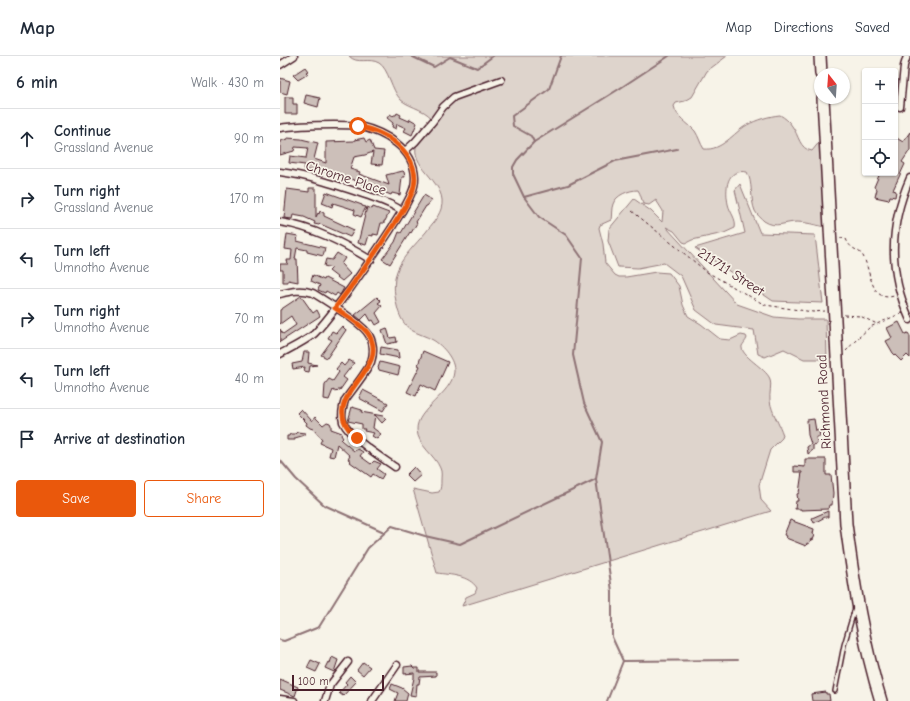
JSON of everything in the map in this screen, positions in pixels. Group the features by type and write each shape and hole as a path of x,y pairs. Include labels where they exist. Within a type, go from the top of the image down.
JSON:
{"highway":[{"path":"820,56 821,68"},
{"name":"Richmond Road","path":"823,104 846,524 857,600 865,642 881,701"}],"street":[{"path":"280,65 294,56"},
{"path":"900,107 904,66 907,56"},
{"path":"405,151 433,122 443,107 454,97 501,80"},
{"path":"280,128 314,125 358,126 379,133 389,138 405,151 409,156 415,177 413,191 402,211 371,260 327,321 304,341 280,354"},
{"name":"Chrome Place","path":"280,172 300,175 333,184 385,202 399,208 402,211"},
{"path":"910,178 903,193 896,219 894,237 895,263 901,293 910,320"},
{"path":"280,222 307,229 329,238 371,260"},
{"path":"280,294 296,290 313,293 367,332 373,346 373,356 369,365 343,404 343,420 348,430 353,435 396,467"},
{"path":"325,701 330,685 348,662"},
{"path":"372,701 397,665"},
{"path":"280,699 294,701"}],"lane":[{"path":"835,691 844,645 857,600"}],"path":[{"name":"211711 Street","path":"632,211 707,272 765,305 813,312 860,316 877,324"},
{"path":"837,238 846,238 850,246 863,256 872,283 881,295 889,297 901,293"},
{"path":"845,352 857,338 868,329 906,311"}],"shaded area":[{"path":"349,56 727,56 707,71 692,97 685,101 676,103 674,106 680,117 695,131 704,149 710,149 722,144 742,128 751,123 767,117 780,115 790,123 804,148 812,151 820,141 825,227 800,222 772,225 764,221 755,211 753,206 749,176 747,172 740,172 731,176 727,186 728,204 734,219 735,228 724,233 692,240 686,243 683,242 674,231 666,227 737,304 774,317 826,319 827,359 804,359 784,349 765,357 758,354 754,330 716,325 696,310 681,276 664,263 638,268 618,267 608,241 609,229 634,199 651,211 662,222 663,211 656,200 649,205 644,204 638,190 623,194 617,198 613,204 611,220 600,225 599,228 603,244 605,263 615,275 619,277 626,277 656,272 669,273 679,286 683,305 688,316 720,339 730,340 741,335 746,336 747,338 742,346 742,350 768,375 770,379 771,405 783,435 782,438 770,450 759,485 761,500 771,511 462,606 466,597 475,593 477,588 469,580 464,578 437,573 413,489 432,493 439,492 441,485 441,470 438,463 420,441 417,430 418,422 422,415 452,380 454,367 448,354 441,346 433,340 411,330 404,323 398,310 394,285 399,266 410,250 426,232 441,209 442,200 440,192 436,184 424,170 416,155 416,147 432,128 434,123 432,119 424,112 401,100 385,70 379,63 375,61 359,61 352,59"},
{"path":"740,184 760,233 815,235 823,303 773,301 695,248 745,233 735,190"}],"building":[{"path":"305,67 308,74 298,80 293,75"},
{"path":"280,78 290,81 287,94 280,92"},
{"path":"306,95 320,98 318,107 304,103"},
{"path":"285,97 293,97 293,104 297,104 297,114 285,114"},
{"path":"397,113 401,115 400,117 409,121 410,119 417,123 412,135 404,131 406,128 397,124 396,129 392,127 393,123 387,118 390,114 393,116"},
{"path":"910,132 910,150 902,162 905,164 893,190 896,191 895,197 890,196 889,200 875,197 877,189 874,187 879,176 898,176 898,139 903,142"},
{"path":"287,138 301,139 318,143 314,159 326,163 326,142 354,141 364,138 366,142 370,140 374,150 384,151 382,165 371,164 373,152 354,157 350,169 360,172 359,174 389,185 386,175 403,171 405,177 402,177 400,195 392,193 391,195 346,177 345,179 314,168 312,172 304,169 305,165 289,163 290,156 306,158 308,148 295,147 294,151 280,155 280,141"},
{"path":"309,188 316,188 316,217 320,211 324,213 324,216 354,230 350,237 320,224 314,224 315,222 304,217 293,215 292,219 284,218 287,189 309,192"},
{"path":"326,192 366,207 361,217 354,214 355,210 333,203 332,207 322,203"},
{"path":"424,195 432,200 426,206 411,233 410,232 390,264 382,259 395,242 399,232 401,233"},
{"path":"367,207 372,209 373,207 389,213 384,223 381,223 378,235 369,235 366,245 358,243"},
{"path":"287,234 298,236 297,241 325,248 323,256 297,248 295,259 297,259 298,282 288,280 288,282 283,282 283,270 280,270 280,264 288,264 287,260 291,260 292,250 285,249"},
{"path":"337,253 345,258 341,264 350,274 342,281 329,271 332,268 324,266 326,259 332,260"},
{"path":"313,275 324,280 325,278 344,288 340,295 337,293 335,296 326,291 325,293 318,290 320,285 311,281"},
{"path":"301,296 313,313 317,310 320,316 280,342 280,329 283,334 296,325 291,316 280,324 280,310"},
{"path":"377,297 381,301 378,303 382,306 376,313 381,322 376,325 373,320 371,321 367,314 361,320 355,315"},
{"path":"899,322 905,334 908,333 910,336 910,358 907,355 901,361 893,353 886,341 892,338 887,328"},
{"path":"342,326 346,330 327,358 321,355 332,340 328,338 332,331 336,333"},
{"path":"387,328 390,338 396,337 397,342 387,344 382,330"},
{"path":"381,347 398,350 399,358 380,354"},
{"path":"423,351 448,362 435,391 421,384 416,396 407,392 420,366 418,365"},
{"path":"304,352 309,352 308,363 317,365 310,366 309,372 304,371 305,367 293,369 292,364 302,362"},
{"path":"349,360 354,363 343,377 347,380 340,390 336,392 333,390 329,400 324,399 325,384 329,379 333,381 339,372 336,369 341,363 344,366"},
{"path":"380,362 400,367 398,375 379,370 378,368"},
{"path":"363,390 388,403 383,411 359,398"},
{"path":"352,407 362,410 361,412 383,416 386,419 382,423 375,415 373,428 381,434 377,439 372,436 374,433 364,431 365,429 362,429 362,424 348,421"},
{"path":"301,409 312,421 315,417 323,425 327,422 330,423 331,429 342,433 341,435 343,438 341,440 354,451 358,449 363,452 360,456 371,464 374,461 381,464 377,469 384,474 381,479 373,474 371,477 350,462 351,461 348,459 350,456 337,444 334,457 329,456 331,448 320,443 322,439 313,429 306,425 307,423 297,413"},
{"path":"814,419 816,431 819,430 820,437 816,437 817,444 813,445 813,450 808,454 807,447 811,444 808,435 807,420"},
{"path":"297,432 305,433 305,435 295,438 295,440 287,440 287,436"},
{"path":"805,459 826,459 826,475 831,475 833,493 832,505 829,505 828,509 795,509 796,501 798,501 797,494 799,493 802,472 794,472 794,466 805,467"},
{"path":"414,467 421,475 413,482 406,475"},
{"path":"828,511 828,517 814,523 812,518"},
{"path":"790,520 814,529 813,534 815,535 809,544 807,543 806,546 786,538 787,536 784,535"},
{"path":"332,657 338,660 334,672 325,668 328,662 330,663"},
{"path":"311,660 320,664 316,672 307,668"},
{"path":"363,662 370,667 363,675 357,670"},
{"path":"412,666 414,668 419,668 419,672 436,672 436,676 420,677 419,684 417,684 416,696 410,695 414,673 404,674 404,667"},
{"path":"350,676 356,682 343,696 339,693 347,684 345,682"},
{"path":"280,679 298,687 295,696 280,690"},
{"path":"392,684 402,688 408,693 406,701 395,701 398,693 390,689"},
{"path":"826,692 826,694 829,694 830,701 812,701 811,694"}],"waterway":[{"path":"411,56 434,67 450,57 477,68 493,56"},
{"path":"561,56 549,89 512,116 513,126 531,136 534,142 517,160 513,167 513,174 524,197 539,217 566,235 582,258 573,355 584,403 602,442 596,479 612,591 612,637 623,661 607,701"},
{"path":"534,142 669,56"},
{"path":"524,197 568,185 615,161 677,149"},
{"path":"280,460 296,479 324,505 384,532"},
{"path":"280,640 284,641 319,627 368,548 392,526 425,536 460,544 596,479"},
{"path":"623,661 738,660"}],"route":[{"path":"357,438 348,430 343,420 343,404 371,362 373,356 373,346 367,332 335,308 371,260 402,211 413,191 415,177 409,156 398,144 379,133 358,126"}]}
